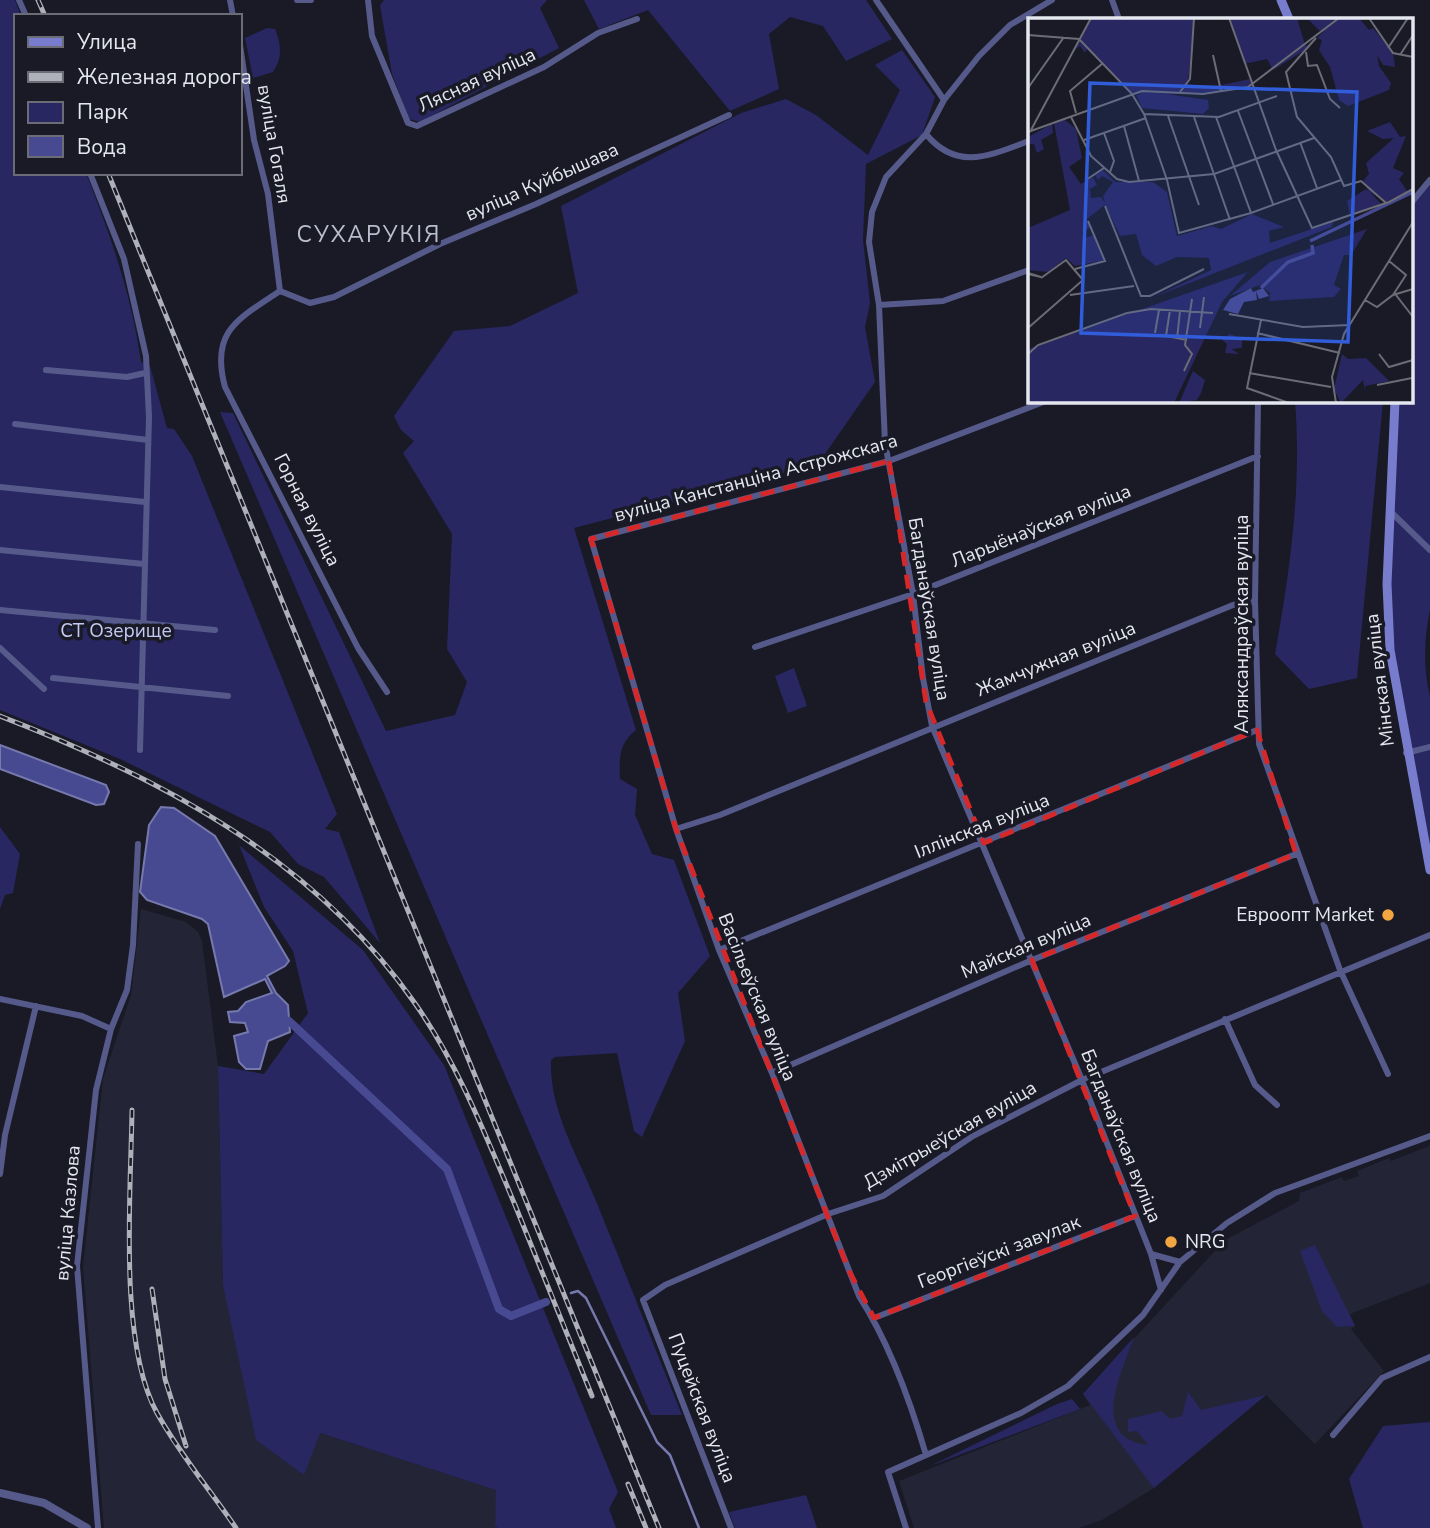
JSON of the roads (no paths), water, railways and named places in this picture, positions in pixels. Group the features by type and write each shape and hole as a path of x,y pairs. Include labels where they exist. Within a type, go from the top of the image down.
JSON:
{"main road":[{"path":"1281,0 1289,18"},
{"name":"Мінская вуліца","path":"1395,402 1388,584 1390,650 1406,753 1430,870"}],"street":[{"path":"297,0 311,0"},
{"name":"Лясная вуліца","path":"368,0 372,36 408,122 417,126 544,67 598,33 637,19"},
{"path":"876,0 944,100"},
{"name":"Багданаўская вуліца","path":"1052,0 1010,25 979,56 944,100 926,134 886,177 875,201 869,242 879,305 885,443 913,594 924,690 932,726 984,843 1082,1080 1151,1254 1161,1290"},
{"path":"1112,0 1119,18"},
{"name":"вуліца Гогаля","path":"242,59 254,140 268,194 280,291"},
{"name":"вуліца Куйбышава","path":"280,291 310,303 334,297 440,244 537,204 729,115"},
{"path":"926,134 946,151 978,159 1028,141"},
{"path":"91,175 124,259 149,397 140,750"},
{"path":"1412,203 1430,180"},
{"path":"879,305 943,301 1028,270"},
{"name":"Горная вуліца","path":"280,291 248,313 224,335 219,362 225,387 358,648 387,692"},
{"path":"46,370 127,377 146,370"},
{"name":"вуліца Канстанціна Астрожскага","path":"591,539 889,461 1043,402"},
{"name":"Аляксандраўская вуліца","path":"1258,402 1255,601 1257,730 1263,761 1340,970 1388,1074"},
{"path":"15,424 148,440"},
{"name":"Ларыёнаўская вуліца","path":"755,648 913,594 1258,456"},
{"path":"0,487 145,502"},
{"path":"1391,512 1430,550"},
{"name":"Васільеўская вуліца","path":"591,539 676,829 719,950 772,1073 859,1296 874,1318 912,1408 926,1455"},
{"path":"0,550 144,564"},
{"name":"Жамчужная вуліца","path":"676,829 720,815 1233,605 1255,601"},
{"path":"0,610 215,630"},
{"path":"0,648 44,689"},
{"path":"53,678 228,695"},
{"name":"Іллінская вуліца","path":"719,950 1257,730"},
{"path":"1406,753 1430,747"},
{"name":"вуліца Казлова","path":"98,1528 76,1277 94,1102 111,1029 127,990 134,945 138,844"},
{"name":"Майская вуліца","path":"772,1073 1032,960 1296,853"},
{"name":"Дзмітрыеўская вуліца","path":"643,1300 665,1285 828,1214 883,1196 973,1136 1082,1080 1340,970 1430,935"},
{"path":"0,999 82,1016 111,1029"},
{"path":"0,1174 5,1135 36,1006"},
{"path":"1225,1019 1255,1086 1277,1105"},
{"path":"906,1528 888,1472 1055,1395 1103,1355 1143,1315 1180,1262 1214,1232 1275,1193 1430,1136"},
{"name":"Георгіеўскі завулак","path":"874,1318 1135,1216"},
{"name":"Багданаўская вуліца","path":"1151,1254 1180,1262"},
{"name":"Пуцейская вуліца","path":"643,1300 732,1528"},
{"path":"1333,1435 1382,1378 1430,1357"},
{"path":"0,1493 44,1503 87,1528"}],"water":[{"path":"0,745 106,785 109,792 104,804 96,805 0,769"},
{"path":"161,807 174,808 215,836 289,961 267,976 276,993 288,1005 290,1032 268,1041 260,1069 246,1069 239,1062 234,1036 248,1032 245,1023 230,1022 228,1012 238,1011 246,1002 272,993 265,979 224,997 208,924 202,919 147,900 140,892 149,825"}],"waterway":[{"path":"289,1021 447,1169 499,1309 511,1316 546,1302"},
{"path":"571,1293 578,1291 586,1298 657,1442 670,1455 699,1528"}],"railway":[{"path":"38,0 44,14"},
{"path":"109,175 659,1528"},
{"path":"0,716 118,767 230,828 281,865 329,905 374,951 414,1002 458,1075 504,1179 592,1396"},
{"path":"132,1110 129,1223 136,1347 145,1383 157,1413 236,1528"},
{"path":"152,1289 165,1379 186,1446"},
{"path":"628,1484 646,1528"}],"place":[{"name":"Евроопт Market","path":"1388,915"},
{"name":"NRG","path":"1171,1242"}],"district":[{"name":"СУХАРУКІЯ","path":"369,234"}],"park label":[{"name":"СТ Озерище","path":"116,631"}]}
